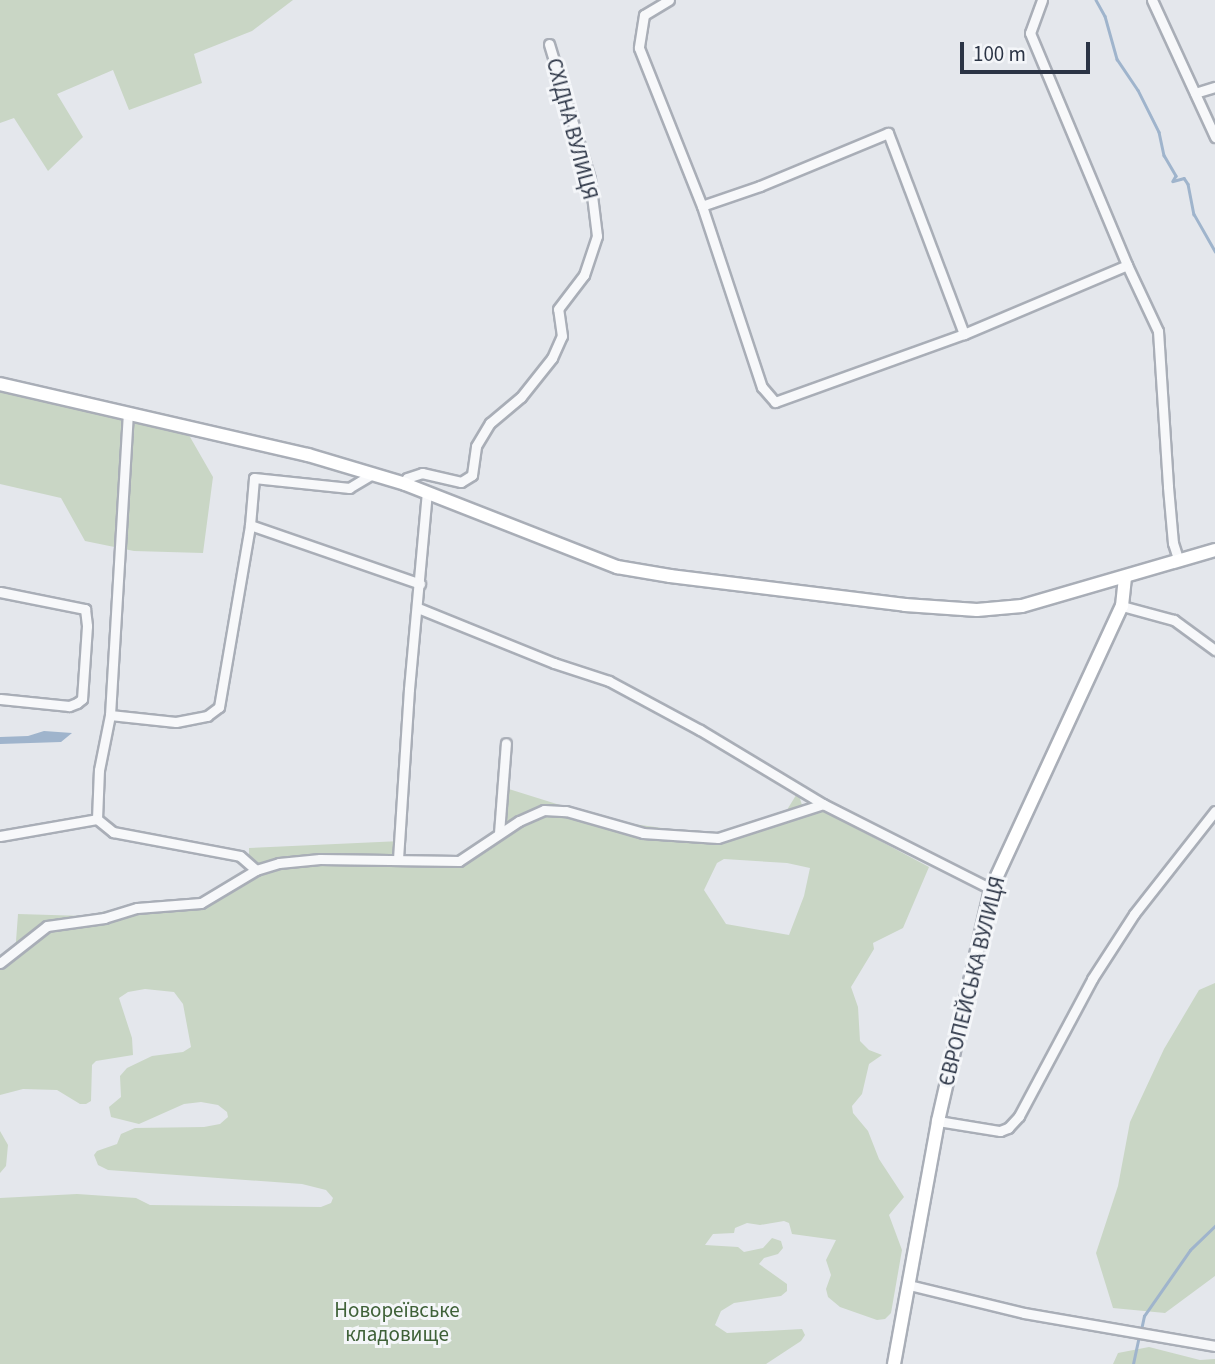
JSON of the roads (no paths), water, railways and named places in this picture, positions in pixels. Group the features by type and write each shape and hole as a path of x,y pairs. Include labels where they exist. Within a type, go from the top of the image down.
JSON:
{"main road":[{"path":"0,384 308,455 405,484 617,567 670,576 877,602 977,610 1022,607 1215,550"},
{"name":"ЄВРОПЕЙСЬКА ВУЛИЦЯ","path":"894,1364 938,1121 991,889 1122,606 1125,578"}],"street":[{"path":"669,0 644,15 639,48 702,206 759,378 775,402 964,334 1127,265"},
{"path":"1042,0 1030,33 1127,265 1158,331 1173,543 1179,561"},
{"path":"1152,0 1215,137"},
{"name":"СХІДНА ВУЛИЦЯ","path":"405,484 407,478 422,474 461,482 472,475 476,446 490,423 522,397 552,358 562,336 558,309 584,275 597,236 590,179 549,44"},
{"path":"1195,93 1215,87"},
{"path":"702,206 760,186 888,133 964,334"},
{"path":"97,818 99,770 110,715 128,415"},
{"path":"110,715 176,722 207,716 219,707 250,525 254,478 349,488 372,474"},
{"path":"398,859 409,689 427,493"},
{"path":"250,525 420,584"},
{"path":"0,592 85,609 87,626 82,699 69,706 0,699"},
{"path":"1122,606 1174,620 1215,650"},
{"path":"418,608 554,663 609,681 700,730 823,804 991,889"},
{"path":"499,833 506,743"},
{"path":"0,963 47,926 104,918 137,908 201,903 256,870 279,863 320,859 459,861 499,833 544,810 566,811 643,833 718,838 823,804"},
{"path":"938,1121 1000,1131 1008,1128 1019,1116 1092,979 1134,914 1215,811"},
{"path":"0,836 97,818"},
{"path":"97,818 113,832 240,856 256,870"},
{"path":"909,1285 1024,1313 1215,1346"}],"water":[{"path":"44,731 72,733 61,742 0,744 0,737 28,736"}],"waterway":[{"path":"1096,0 1105,16 1117,59 1138,90 1159,132 1164,155 1176,176 1173,181 1184,178 1188,184 1194,214 1215,251"},
{"path":"1141,1330 1144,1316 1190,1250 1215,1226"},
{"path":"1133,1364 1139,1336"}],"park label":[{"name":"Новореївське кладовище","path":"397,1322"}]}
